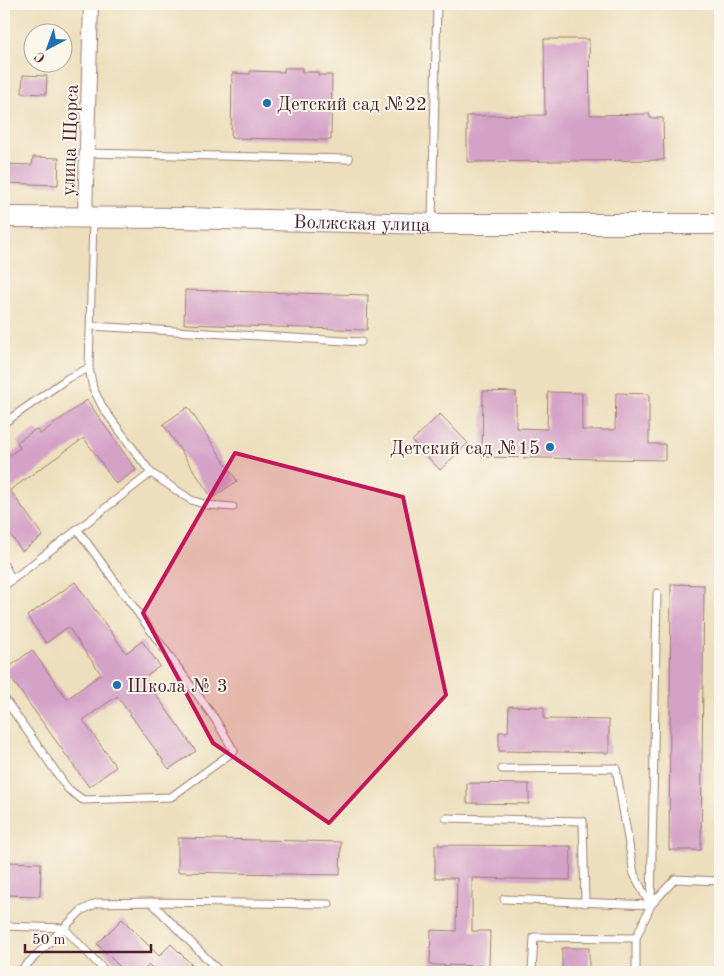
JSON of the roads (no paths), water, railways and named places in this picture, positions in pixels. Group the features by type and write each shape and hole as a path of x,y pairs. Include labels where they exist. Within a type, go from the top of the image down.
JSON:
{"street":[{"name":"улица Щорса","path":"89,217 87,153 91,4"},
{"name":"Волжская улица","path":"4,217 432,224 720,224"}],"lane":[{"path":"432,224 437,4"},
{"path":"87,153 349,159"},
{"path":"89,217 91,326 89,368 93,388 103,408 151,473 190,500 207,505 233,507"},
{"path":"91,326 361,342"},
{"path":"4,423 68,378 89,368"},
{"path":"4,586 151,473"},
{"path":"4,698 68,789 83,800 171,797 234,751 215,719 77,529"},
{"path":"4,565 12,579"},
{"path":"651,905 657,593"},
{"path":"502,769 616,768 634,874 651,905"},
{"path":"446,818 584,821 585,902"},
{"path":"636,972 636,938 651,905 675,879 720,881"},
{"path":"504,899 651,905"},
{"path":"151,902 220,972"},
{"path":"19,972 81,912 97,903 329,904"},
{"path":"4,926 64,928 106,972"},
{"path":"532,972 534,937 636,938"}],"place":[{"name":"Детский сад №22","path":"267,103"},
{"name":"Детский сад №15","path":"550,447"},
{"name":"Школа № 3","path":"117,685"}]}
